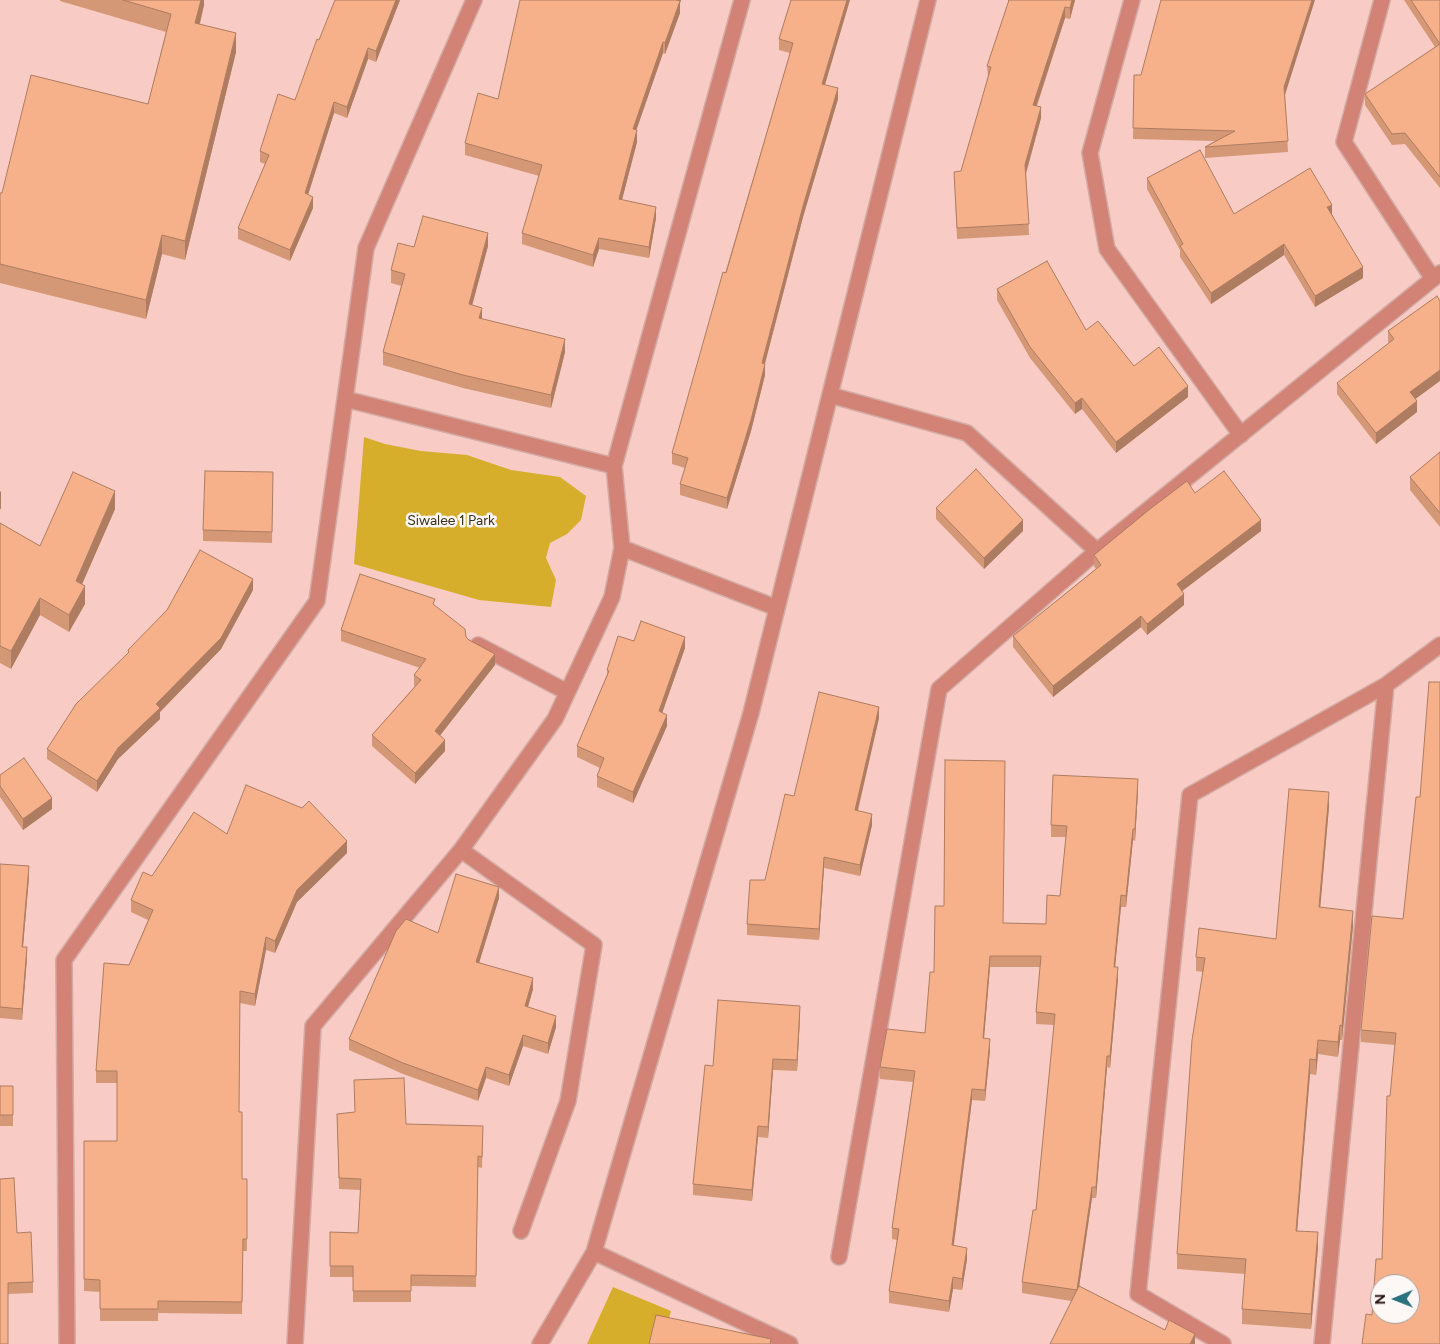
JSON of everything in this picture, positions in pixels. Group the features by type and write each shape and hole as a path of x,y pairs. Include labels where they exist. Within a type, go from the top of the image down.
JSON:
{"street":[{"path":"67,1344 64,960 317,601 366,248 474,0"},
{"path":"295,1344 313,1026 461,850 555,720 612,597 622,548 614,466 742,0"},
{"path":"540,1344 594,1252 751,713 928,0"},
{"path":"1132,0 1090,153 1107,249 1240,435"},
{"path":"839,1257 940,689 1097,551 1436,276 1344,142 1382,0"},
{"path":"830,395 967,433 1097,551"},
{"path":"346,399 614,466"},
{"path":"622,548 777,608"},
{"path":"474,643 567,692"},
{"path":"1223,1344 1138,1294 1190,795 1386,685 1440,645"},
{"path":"1322,1344 1386,685"},
{"path":"461,850 594,945 568,1101 521,1231"},
{"path":"594,1252 790,1344"}],"green space":[{"name":"Siwalee 1 Park","path":"364,437 385,444 421,451 467,455 511,470 560,477 586,496 581,520 567,534 550,543 546,558 556,580 551,607 479,600 354,564"},
{"path":"613,1287 671,1311 662,1344 587,1344"}],"building":[{"path":"123,0 201,0 195,23 236,33 185,241 162,235 146,300 0,264 0,193 2,193 31,75 148,104 171,14"},
{"path":"335,0 396,0 376,51 368,48 347,107 334,102 305,193 313,197 290,250 238,228 269,155 260,151 278,94 295,100 317,39 319,40"},
{"path":"520,0 680,1 665,43 663,42 633,129 637,130 619,199 656,207 649,247 599,238 593,255 522,233 542,165 465,143 478,93 498,99"},
{"path":"791,0 847,0 822,84 838,88 803,206 762,363 765,364 751,420 727,498 680,484 688,458 672,453 723,272 726,273 793,43 779,39"},
{"path":"1009,0 1072,0 1070,8 1065,7 1033,105 1041,107 1025,165 1029,224 957,228 954,172 961,171 991,67 987,66"},
{"path":"1161,0 1312,0 1284,87 1288,141 1205,147 1235,131 1133,128 1134,75 1141,75"},
{"path":"1411,0 1440,0 1440,44"},
{"path":"1440,44 1440,177 1405,133 1392,134 1365,94"},
{"path":"1200,150 1234,214 1310,168 1332,205 1327,207 1363,267 1315,296 1284,244 1211,293 1180,246 1183,244 1147,178"},
{"path":"423,216 488,233 469,304 482,308 479,318 565,339 551,395 463,375 383,352 405,274 391,270 398,243 414,247"},
{"path":"1047,261 1086,330 1098,321 1134,366 1159,347 1188,386 1116,442 1082,398 1075,403 1030,347 997,289"},
{"path":"1437,296 1440,301 1440,370 1410,392 1417,401 1376,433 1337,383 1394,339 1388,331"},
{"path":"1440,452 1440,513 1410,477"},
{"path":"976,469 1023,520 984,558 936,508"},
{"path":"205,471 273,472 272,532 203,530"},
{"path":"1224,471 1261,520 1177,584 1184,594 1147,624 1141,616 1053,686 1013,636 1101,565 1094,555 1150,509 1187,481 1195,493"},
{"path":"73,472 115,491 76,581 85,586 69,615 40,598 11,651 0,646 0,523 40,546"},
{"path":"200,550 253,579 221,638 156,704 160,708 118,748 97,781 47,749 76,704 129,652 128,650 167,610"},
{"path":"360,574 435,599 433,604 465,629 466,637 469,640 495,654 435,731 445,740 415,773 372,735 421,680 414,675 426,659 341,630"},
{"path":"641,621 685,637 659,711 667,715 633,792 597,776 604,758 577,746 609,671 607,670 618,636 634,641"},
{"path":"1429,682 1440,682 1440,1344 1362,1344 1366,1314 1370,1315 1370,1324 1420,1324 1420,1274 1375,1274 1376,1259 1382,1259 1387,1096 1390,1096 1396,1033 1361,1030 1372,916 1403,919 1416,797 1420,797"},
{"path":"819,692 879,707 855,810 872,814 860,865 824,857 819,929 747,924 750,880 765,880 785,794 794,796"},
{"path":"24,758 52,798 23,819 0,786 0,775"},
{"path":"945,760 1005,761 1003,923 1046,924 1047,895 1060,896 1067,826 1051,825 1053,775 1138,779 1135,829 1133,829 1126,896 1121,895 1114,967 1118,967 1110,1056 1107,1056 1096,1187 1092,1187 1077,1290 1022,1282 1033,1210 1036,1210 1055,1014 1036,1012 1041,956 990,956 983,1038 990,1039 985,1090 972,1089 952,1245 967,1248 962,1279 953,1277 949,1301 889,1291 899,1229 892,1228 915,1071 880,1067 887,1029 925,1033 930,972 934,972 935,906 944,906"},
{"path":"246,785 302,808 309,801 347,841 297,890 275,941 266,937 255,994 240,991 239,1112 242,1112 242,1179 247,1179 247,1239 243,1239 242,1302 158,1301 158,1309 100,1309 100,1280 84,1279 84,1141 117,1141 117,1071 96,1071 104,963 129,965 153,910 131,900 143,872 152,876 194,812 227,834"},
{"path":"1289,789 1329,792 1319,907 1353,911 1342,1026 1340,1025 1338,1042 1318,1040 1316,1060 1310,1059 1296,1231 1318,1232 1311,1314 1242,1309 1246,1259 1177,1254 1192,1040 1205,958 1196,957 1199,928 1276,939"},
{"path":"0,864 29,866 22,947 27,947 22,1009 0,1007"},
{"path":"456,874 499,887 476,962 533,978 525,1006 556,1016 548,1043 523,1035 509,1075 486,1067 478,1090 403,1063 349,1039 396,931 406,919 438,933"},
{"path":"718,1000 800,1006 797,1060 773,1059 768,1127 758,1126 752,1190 693,1184 705,1065 713,1066"},
{"path":"404,1078 406,1124 483,1126 482,1157 478,1156 476,1276 411,1275 411,1291 353,1291 353,1266 330,1266 330,1232 358,1233 361,1179 339,1178 337,1114 355,1112 354,1080"},
{"path":"0,1086 13,1086 13,1115 0,1115"},
{"path":"14,1178 17,1233 31,1232 33,1282 8,1283 8,1344 0,1344 0,1179"},
{"path":"1079,1286 1165,1330 1169,1320 1195,1334 1190,1344 1050,1344"},
{"path":"656,1315 771,1339 770,1344 649,1344"}]}
